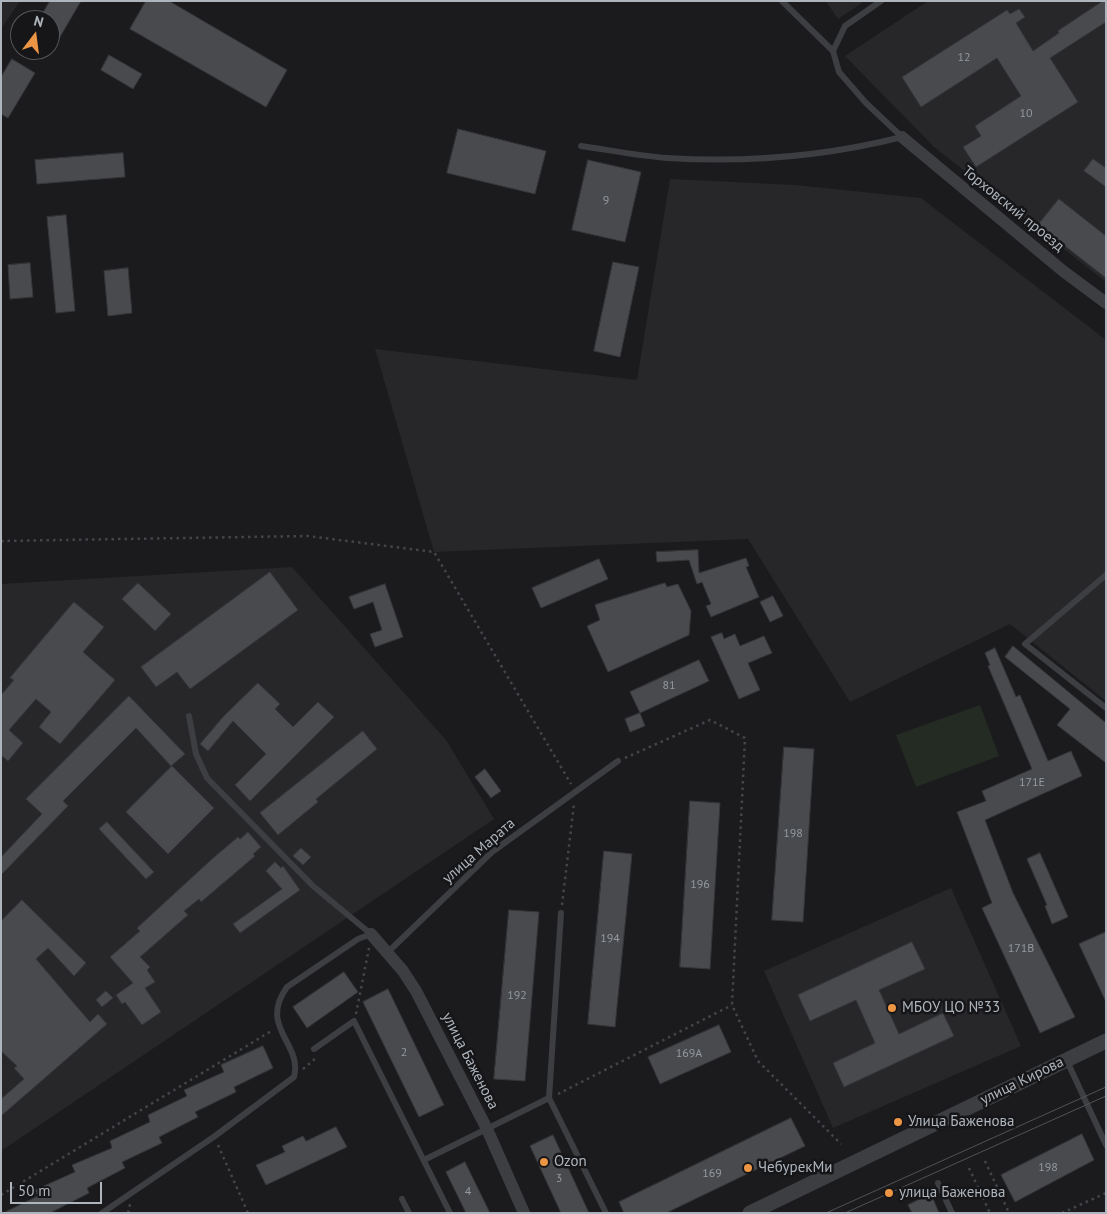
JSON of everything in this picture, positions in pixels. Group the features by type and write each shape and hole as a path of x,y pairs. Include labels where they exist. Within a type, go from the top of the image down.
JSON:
{"street":[{"name":"Торховский проезд","path":"902,137 1062,271 1106,303"},
{"name":"улица Баженова","path":"371,934 388,952 416,992 486,1129 524,1213"},
{"name":"улица Кирова","path":"750,1213 1106,1041"}],"lane":[{"path":"782,1 833,51 839,72 866,103 902,137"},
{"path":"833,51 845,26 881,1"},
{"path":"580,146 666,158 742,161 849,150 902,137"},
{"path":"1106,576 1025,644 1106,708"},
{"path":"102,1213 215,1136 294,1077 297,1066 279,1027 279,999 287,987 358,939 371,934 313,886 207,778 196,754 190,716"},
{"name":"улица Марата","path":"388,952 492,852 618,761"},
{"path":"562,913 549,1098 606,1213"},
{"path":"314,1049 354,1021 450,1213"},
{"path":"1066,1060 1106,1145"},
{"path":"424,1160 549,1098"},
{"path":"938,1183 952,1213"},
{"path":"402,1199 408,1213"}],"path":[{"path":"1,540 308,536 434,552 575,792 562,913"},
{"path":"618,761 710,720 745,738 732,1005 758,1061 841,1144"},
{"path":"354,1021 371,934"},
{"path":"549,1098 732,1005"},
{"path":"1,1195 279,1027"},
{"path":"294,1077 316,1058 314,1049"},
{"path":"215,1136 248,1213"},
{"path":"985,1160 1009,1213"},
{"path":"969,1168 990,1213"},
{"path":"1062,1213 1106,1193"}],"shaded area":[{"path":"1,1 20,1 14,10 10,10 10,16 1,29"},
{"path":"826,1 865,1 838,19"},
{"path":"928,1 1106,1 1106,282 934,147 845,56"},
{"path":"670,179 795,185 921,198 1106,340 1106,701 1010,624 850,702 748,539 434,552 375,349 637,380"},
{"path":"292,567 446,740 494,819 1,1151 1,584"},
{"path":"980,705 999,756 916,787 896,735"},
{"name":"МБОУ ЦО №33","path":"951,888 1021,1046 833,1128 764,971"}],"building":[{"path":"50,1 81,1 60,37 60,10 45,10"},
{"path":"146,1 169,1 287,70 266,107 130,29"},
{"path":"1103,1 1106,1 1106,22 1050,58 1078,102 976,167 963,147 981,136 975,126 1021,96 997,58 921,107 902,77 1007,10 1010,14 1019,9 1025,17 1016,23 1033,51 1059,33 1058,31"},
{"path":"109,55 142,74 133,89 101,70"},
{"path":"11,60 35,73 8,118 1,114 1,77"},
{"path":"458,129 546,151 535,194 447,173"},
{"path":"123,153 125,177 37,184 35,160"},
{"path":"1093,159 1106,168 1106,187 1084,171"},
{"path":"588,160 641,172 625,242 572,230"},
{"path":"1059,199 1106,236 1106,278 1038,225"},
{"path":"66,215 75,311 56,313 47,217"},
{"path":"613,262 639,267 620,357 594,351"},
{"path":"30,263 33,297 10,299 8,265"},
{"path":"128,268 132,313 108,316 104,271"},
{"path":"698,550 699,573 746,558 749,566 746,567 759,597 711,617 706,606 711,604 702,582 697,584 689,560 657,562 656,552"},
{"path":"599,559 608,579 541,608 532,588"},
{"path":"270,572 298,610 190,689 177,672 156,687 141,667"},
{"path":"138,583 171,614 155,631 122,599"},
{"path":"665,583 667,587 678,584 691,611 689,635 608,672 587,626 600,620 595,605"},
{"path":"385,584 403,637 375,647 370,634 382,630 373,602 354,609 349,597"},
{"path":"773,596 783,616 770,622 760,602"},
{"path":"74,602 104,627 83,652 115,680 60,744 39,727 51,712 36,699 9,730 23,743 8,761 1,755 1,695 14,680 10,678"},
{"path":"722,633 724,639 735,634 740,646 764,636 772,653 748,663 760,690 739,699 711,637"},
{"path":"1013,646 1106,723 1106,763 1057,725 1070,709 1005,657"},
{"path":"995,648 1016,697 1020,695 1048,761 1071,751 1082,776 985,820 1013,893 1075,1017 1040,1033 982,908 992,903 957,812 986,801 982,791 1032,769 988,666 990,665 985,653"},
{"path":"699,660 709,681 640,713 630,692"},
{"path":"258,683 280,704 275,709 293,727 318,702 334,717 250,801 235,785 266,754 233,721 208,751 200,744 223,717"},
{"path":"129,696 185,754 171,766 136,728 63,801 68,806 1,875 1,857 42,814 26,799"},
{"path":"640,713 645,726 630,732 625,719"},
{"path":"363,731 377,749 316,799 318,802 278,835 260,813"},
{"path":"784,747 814,749 803,922 772,920"},
{"path":"172,766 214,808 168,854 126,812"},
{"path":"485,769 501,791 491,798 475,777"},
{"path":"690,801 720,803 710,969 680,967"},
{"path":"107,822 154,872 146,879 99,829"},
{"path":"248,832 261,847 253,854 255,856 201,902 199,899 184,911 188,915 140,957 150,967 147,970 155,982 145,988 161,1012 142,1025 125,1002 122,1004 116,995 133,983 110,957 140,931 137,928 212,859 238,837 240,839"},
{"path":"301,848 311,857 303,865 293,856"},
{"path":"604,851 632,854 615,1027 588,1024"},
{"path":"1040,853 1068,917 1052,924 1045,906 1047,905 1027,859"},
{"path":"275,862 281,868 283,866 300,890 240,933 233,924 282,889 266,871"},
{"path":"22,900 86,963 74,976 48,948 36,959 90,1022 98,1014 107,1024 1,1116 1,1099 24,1079 14,1068 17,1066 1,1051 1,921"},
{"path":"509,910 539,912 525,1081 494,1079"},
{"path":"1106,932 1106,1002 1079,944"},
{"path":"912,942 925,969 879,990 899,1034 943,1013 954,1036 844,1087 833,1063 875,1043 856,1000 810,1021 798,995"},
{"path":"344,972 358,992 307,1028 293,1007"},
{"path":"388,989 444,1105 419,1117 363,1002"},
{"path":"106,991 113,998 102,1007 96,1000"},
{"path":"719,1025 731,1052 660,1084 648,1057"},
{"path":"263,1046 273,1068 234,1087 236,1092 195,1112 198,1117 159,1137 162,1143 122,1162 125,1168 87,1188 89,1193 50,1213 3,1213 38,1196 35,1190 75,1172 72,1165 112,1148 110,1141 150,1122 148,1115 187,1096 184,1090 224,1072 221,1065"},
{"path":"791,1118 805,1146 666,1213 624,1213 619,1202"},
{"path":"336,1127 347,1147 266,1185 256,1165 285,1152 282,1146 303,1136 306,1141"},
{"path":"1082,1134 1094,1160 1015,1202 1001,1175"},
{"path":"553,1135 589,1213 561,1213 530,1146"},
{"path":"465,1162 490,1213 466,1213 446,1172"},
{"path":"931,1194 939,1213 912,1213 908,1205"}],"tram line":[{"path":"826,1213 1106,1087"},
{"path":"845,1213 1106,1096"}],"place":[{"name":"МБОУ ЦО №33","path":"892,1008"},
{"name":"Улица Баженова","path":"898,1122"},
{"name":"Ozon","path":"544,1162"},
{"name":"ЧебурекМи","path":"748,1168"},
{"name":"улица Баженова","path":"889,1193"}]}
